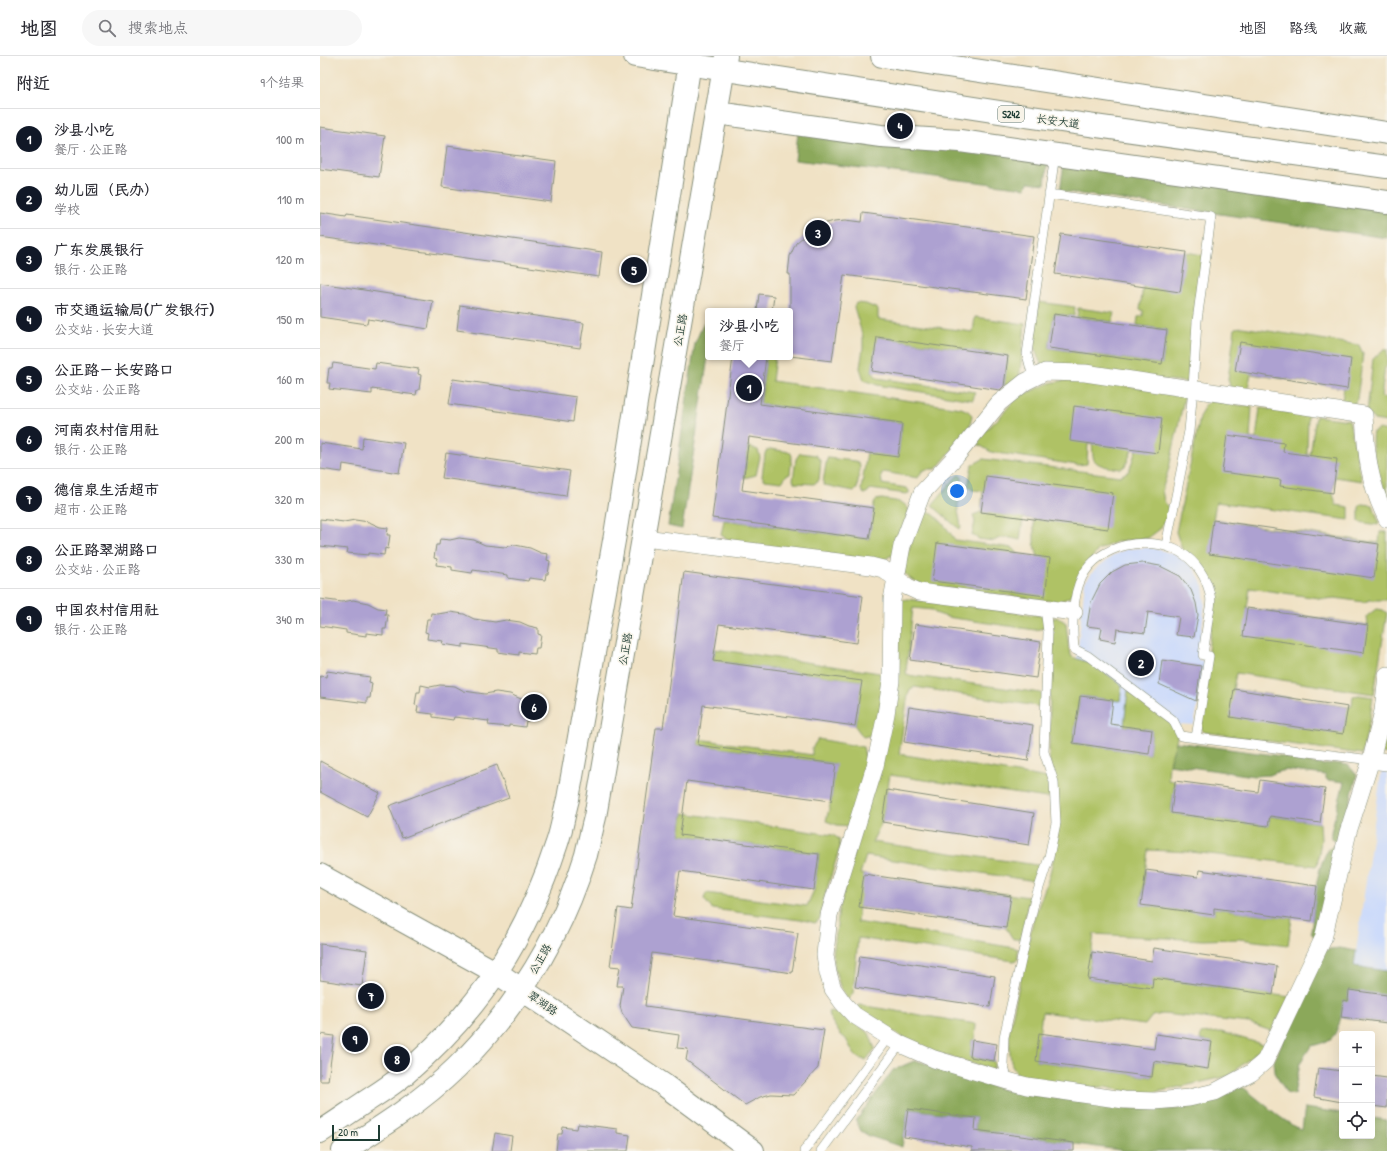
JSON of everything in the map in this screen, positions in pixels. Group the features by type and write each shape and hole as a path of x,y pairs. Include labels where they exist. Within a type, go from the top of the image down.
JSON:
{"main road":[{"name":"长安大道","path":"635,56 725,63 1032,117 1387,167"},
{"path":"882,56 1387,133"},
{"path":"320,1132 385,1089 422,1059 444,1037 468,1010 497,973 524,926 545,879 558,841 568,799 615,535 690,60"},
{"name":"公正路","path":"343,1151 401,1113 455,1069 506,1012 539,962 561,920 586,855 595,817 644,538 725,63"},
{"path":"717,113 881,136 960,140 1387,202"},
{"name":"翠湖路","path":"320,875 497,973 664,1085 753,1151"}],"street":[{"path":"1387,519 1372,481 1366,453 1364,415 1085,373 1045,372 1025,382 999,403 957,455 922,494 902,546 892,600 891,681 886,714 875,766 829,915 825,955 828,973 833,989 854,1015 894,1041 934,1059 1027,1086 1124,1100 1155,1102 1189,1098 1215,1092 1251,1073 1265,1061 1323,939 1348,832 1379,761 1382,711 1387,675"},
{"path":"644,538 871,566 883,569 908,587 919,592 1074,612"}],"lane":[{"path":"1033,378 1027,354 1055,154"},
{"path":"1049,194 1211,217 1197,321 1189,431 1166,546"},
{"path":"1196,738 1209,656 1203,655 1211,598 1208,584 1202,573 1192,561 1181,552 1166,546 1129,544 1111,550 1096,560 1082,576 1076,592 1072,637 1074,649 1088,656 1173,720 1180,736 1379,761"},
{"path":"1008,1081 1003,1064 1004,1037 1034,903 1049,857 1056,823 1054,782 1044,752 1048,632 1045,608"},
{"path":"804,1151 894,1041"},
{"path":"821,1151 894,1041"}],"shaded area":[{"path":"1151,548 1176,555 1193,567 1203,586 1205,603 1198,660 1206,661 1194,725 1180,724 1169,764 1076,755 1070,734 1085,582 1094,570 1114,555 1126,549"},
{"path":"1382,767 1387,767 1387,971 1354,966"}],"green space":[{"path":"798,132 1048,159 1045,184 1028,182 1026,188 795,160"},
{"path":"1064,163 1387,210 1387,238 1060,191"},
{"path":"1186,252 1203,255 1187,382 1043,367 1035,350 1034,342 1039,302 1075,307 1074,316 1054,314 1049,348 1162,364 1167,330 1137,325 1138,317 1143,316 1143,310 1140,310 1143,286"},
{"path":"856,303 866,304 878,309 878,319 973,332 975,317 1025,324 1019,381 1011,386 1004,385 1008,356 878,337 872,371 877,378 975,392 973,400 877,385 864,380 860,368 863,337 854,307"},
{"path":"1078,308 1114,313 1113,322 1077,317"},
{"path":"705,320 705,360 708,360 682,529 668,526 695,343"},
{"path":"1242,327 1359,345 1363,354 1357,399 1352,407 1341,405 1344,388 1251,374 1247,392 1231,389 1228,379 1235,328"},
{"path":"1384,349 1387,349 1387,367 1385,367 1381,397 1387,398 1387,422 1374,420 1367,411 1373,359"},
{"path":"766,360 775,360 772,381 961,408 968,411 972,415 969,430 936,469 927,469 922,471 918,478 884,472 881,474 882,484 907,488 909,493 906,494 870,489 864,494 861,490 867,452 898,456 902,423 760,404"},
{"path":"1071,379 1185,394 1169,468 1162,490 1164,501 1170,510 1160,529 1148,538 1116,542 1098,550 1086,566 1070,597 1059,602 923,585 914,581 904,573 902,570 922,510 932,513 937,517 955,540 1013,548 1018,554 1038,557 1034,544 1034,519 1023,518 1020,540 1000,538 994,541 979,539 972,535 975,522 973,515 981,512 983,491 972,490 968,486 972,465 983,459 1120,476 1129,471 1136,450 1132,449 1126,465 1121,469 1107,467 1096,462 1093,458 1092,444 1088,444 1087,464 1077,465 991,452 976,443 984,432 1000,417 1017,397 1050,383"},
{"path":"1210,401 1252,407 1250,438 1256,439 1260,408 1308,415 1307,455 1310,455 1316,416 1349,420 1362,481 1335,477 1333,493 1336,505 1349,507 1349,520 1216,502 1213,520 1379,543 1380,532 1387,532 1387,600 1370,600 1364,602 1335,598 1325,599 1250,588 1247,608 1368,625 1367,616 1376,609 1383,610 1387,613 1374,694 1236,673 1233,689 1348,707 1352,706 1353,696 1359,695 1373,697 1362,754 1204,732 1201,730 1210,656 1208,650 1216,596 1214,588 1207,575 1183,552 1176,532 1201,413 1205,405"},
{"path":"1379,429 1387,431 1387,496 1374,456 1372,439 1373,432"},
{"path":"748,446 758,450 760,457 756,475 744,478"},
{"path":"770,449 790,452 792,456 790,474 786,476 782,482 765,480 762,476 765,454 766,451"},
{"path":"800,453 816,455 821,461 819,480 814,484 795,483 793,480 796,459"},
{"path":"827,458 855,461 859,463 857,489 854,491 824,485 823,482"},
{"path":"958,475 962,476 962,494 958,504 961,526 960,529 932,505"},
{"path":"882,499 904,504 909,510 895,555 890,556 883,561 734,543 721,535 724,520 869,539 874,504 876,500"},
{"path":"1362,504 1373,505 1379,523 1378,525 1359,522 1359,507"},
{"path":"907,599 1043,616 1045,628 1035,630 947,617 935,613 933,610 913,608 906,671 907,675 1041,693 1043,707 915,687 910,689 908,695 899,754 1048,778 1054,786 1051,795 1047,798 890,775 882,822 872,842 1037,865 1041,867 1042,873 1039,879 1035,881 866,856 860,874 1029,897 1021,939 1013,939 1006,928 859,907 857,922 1015,948 1018,949 1018,959 1014,961 858,938 853,993 848,1000 841,989 835,970 833,955 839,910 896,681 900,606 903,600"},
{"path":"1058,617 1066,623 1069,650 1072,657 1093,664 1122,685 1120,701 1080,696 1073,743 1149,754 1152,730 1124,726 1128,690 1168,720 1178,733 1169,764 1168,780 1175,781 1171,813 1268,826 1270,816 1320,823 1321,840 1317,866 1191,852 1148,850 1141,905 1214,914 1214,908 1292,918 1288,945 1239,939 1203,940 1094,934 1088,979 1151,988 1153,978 1290,997 1271,1031 1249,1023 1163,1014 1152,1016 1145,1025 1042,1012 1036,1061 1152,1077 1154,1061 1208,1069 1212,1042 1200,1040 1201,1034 1221,1032 1265,1045 1229,1076 1152,1093 1124,1091 1105,1087 1069,1087 1019,1077 1012,1066 1009,1032 1033,921 1049,877 1059,823 1049,757 1050,690 1053,648 1050,619"},
{"path":"715,649 880,673 885,681 876,734 863,737 855,726 861,681 713,661"},
{"path":"1387,723 1387,754 1377,752"},
{"path":"698,739 812,755 812,748 818,739 863,747 867,765 850,826 837,825 826,821 831,801 835,764 698,745"},
{"path":"1176,742 1281,756 1297,761 1324,765 1333,763 1348,765 1357,775 1340,841 1335,841 1331,838 1331,832 1344,782 1327,780 1325,775 1285,770 1270,775 1254,776 1169,764"},
{"path":"683,813 833,835 839,839 840,847 823,902 820,919 815,923 712,909 704,899 706,893 807,906 814,890 819,854 680,835"},
{"path":"1334,846 1338,851 1318,935 1314,937 1311,931 1314,899 1320,867 1329,848"},
{"path":"1340,948 1356,951 1354,966 1387,971 1387,1023 1341,1017 1337,1030 1332,1038 1311,1046 1300,1063 1294,1095 1286,1093 1275,1072 1274,1061 1322,952"},
{"path":"859,1005 976,1024 975,1040 972,1040 970,1057 994,1061 994,1070 921,1048 857,1010"},
{"path":"828,1011 841,1013 869,1033 875,1049 866,1060 858,1058 854,1054 846,1039 840,1034 829,1017"},
{"path":"914,1061 921,1062 1007,1091 1139,1109 1176,1109 1197,1105 1218,1098 1235,1087 1244,1088 1280,1117 1295,1127 1302,1129 1305,1108 1339,1113 1339,1139 1375,1139 1375,1118 1387,1120 1387,1151 1126,1151 975,1130 976,1118 908,1109 902,1147 869,1136 861,1131 856,1121 893,1070"}],"building":[{"path":"320,127 385,136 379,177 320,169"},
{"path":"447,146 556,161 551,202 442,187"},
{"path":"320,213 346,217 347,215 602,252 599,277 320,237"},
{"path":"863,213 1034,236 1026,299 844,275 832,361 793,356 793,308 790,308 790,274 788,274 790,256 796,243 811,230 820,225 834,221 846,220 862,222"},
{"path":"1061,234 1186,252 1180,292 1055,274"},
{"path":"320,283 433,301 428,329 368,319 367,324 320,317"},
{"path":"759,294 774,296 772,308 757,308"},
{"path":"460,305 584,323 580,348 457,330"},
{"path":"1054,314 1167,330 1162,364 1049,348"},
{"path":"877,337 1008,356 1004,386 1000,390 872,371"},
{"path":"1240,342 1351,359 1347,389 1235,371"},
{"path":"733,360 766,360 760,404 902,423 898,457 749,437 742,490 874,508 869,539 712,518"},
{"path":"333,363 375,369 376,363 419,369 418,374 421,375 419,390 417,390 416,395 372,389 372,394 329,389 330,383 327,383 329,368 332,368"},
{"path":"453,379 576,397 573,422 449,404"},
{"path":"1074,406 1162,418 1158,453 1070,441"},
{"path":"1227,435 1284,443 1283,452 1337,459 1333,493 1280,486 1281,480 1222,472"},
{"path":"363,437 404,443 399,473 343,464 342,472 320,469 320,443 362,449"},
{"path":"446,453 570,471 566,496 442,478"},
{"path":"986,476 1113,493 1108,529 981,512"},
{"path":"320,519 344,522 355,520 369,522 380,527 388,528 387,535 390,535 388,549 385,548 384,555 368,553 368,555 347,553 348,549 320,546"},
{"path":"1213,520 1379,544 1374,578 1209,554"},
{"path":"459,538 474,540 485,545 505,547 515,545 548,554 547,560 550,561 548,574 546,574 545,580 529,578 528,581 508,578 508,575 473,570 472,573 452,570 452,567 436,565 437,559 434,558 436,545 439,545 440,539 450,540"},
{"path":"937,543 1050,558 1045,596 932,581"},
{"path":"1143,563 1160,566 1180,576 1191,590 1196,603 1198,615 1194,637 1176,635 1179,617 1148,612 1145,633 1117,629 1115,642 1100,639 1102,628 1087,626 1091,602 1100,584 1112,572 1125,565"},
{"path":"684,572 863,596 857,643 719,624 713,661 862,681 855,726 703,705 698,745 836,764 831,801 687,781 680,835 819,854 814,890 680,871 673,916 798,933 792,973 652,953 645,1006 824,1030 818,1068 793,1095 771,1094 760,1097 745,1105 686,1060 688,1049 677,1048 679,1035 632,1028 622,1013 620,1006 623,986 617,986 620,967 610,966 618,908 631,910 656,728 663,728"},
{"path":"320,599 342,602 353,600 386,609 385,615 388,615 386,629 383,629 383,635 366,633 366,636 346,633 346,630 320,626"},
{"path":"1247,608 1368,625 1364,653 1243,636"},
{"path":"450,612 464,614 474,619 495,622 506,620 520,622 538,628 538,634 541,635 539,648 536,648 535,654 519,652 519,655 498,652 498,649 463,644 463,647 442,644 443,641 427,639 428,633 425,632 427,619 430,619 431,613 438,614"},
{"path":"915,624 1041,642 1036,678 910,660"},
{"path":"1162,660 1201,666 1196,701 1159,684"},
{"path":"327,671 370,677 369,682 372,683 370,698 367,698 367,703 320,697 320,676 326,677"},
{"path":"421,685 430,687 440,685 455,686 464,691 485,694 496,692 510,694 521,699 529,700 528,707 531,707 529,721 526,721 525,727 509,725 509,727 488,725 489,721 454,717 453,720 433,717 433,714 417,712 418,706 415,705 417,692 420,692"},
{"path":"1234,689 1348,707 1343,734 1230,717"},
{"path":"1080,696 1113,700 1110,724 1152,730 1149,754 1073,743"},
{"path":"909,707 1033,725 1028,761 904,742"},
{"path":"320,761 380,793 367,817 320,792"},
{"path":"497,765 509,798 402,838 389,806"},
{"path":"1260,780 1325,789 1320,823 1270,816 1268,826 1171,813 1175,781 1258,792"},
{"path":"887,790 1034,813 1029,845 882,822"},
{"path":"1146,870 1198,877 1199,870 1317,886 1312,921 1214,908 1214,915 1141,905"},
{"path":"864,874 1011,896 1006,928 859,907"},
{"path":"320,944 367,950 362,986 320,980"},
{"path":"1154,948 1277,966 1273,995 1153,978 1152,988 1088,979 1092,952 1152,961"},
{"path":"860,956 995,976 990,1007 855,987"},
{"path":"1349,990 1387,995 1387,1023 1341,1017 1343,1000 1348,1001"},
{"path":"1039,1033 1154,1049 1156,1034 1212,1042 1208,1069 1154,1061 1152,1077 1036,1061"},
{"path":"320,1034 334,1036 328,1081 320,1081"},
{"path":"972,1040 997,1044 994,1061 970,1057"},
{"path":"1318,1068 1339,1071 1339,1101 1314,1097"},
{"path":"1375,1076 1387,1078 1387,1108 1375,1106"},
{"path":"908,1109 976,1118 975,1130 1074,1143 1074,1151 972,1151 972,1147 904,1137"},
{"path":"578,1124 617,1129 617,1133 630,1135 628,1151 556,1151 558,1134 562,1134 563,1127 577,1129"},
{"path":"495,1133 512,1136 510,1151 492,1151"}],"place":[{"name":"市交通运输局(广发银行)","path":"900,126"},
{"name":"广东发展银行","path":"818,233"},
{"name":"公正路－长安路口","path":"634,270"},
{"name":"沙县小吃","path":"749,388"},
{"name":"幼儿园（民办）","path":"1141,663"},
{"name":"河南农村信用社","path":"534,707"},
{"name":"德信泉生活超市","path":"371,996"},
{"name":"中国农村信用社","path":"355,1039"},
{"name":"公正路翠湖路口","path":"397,1059"}]}
